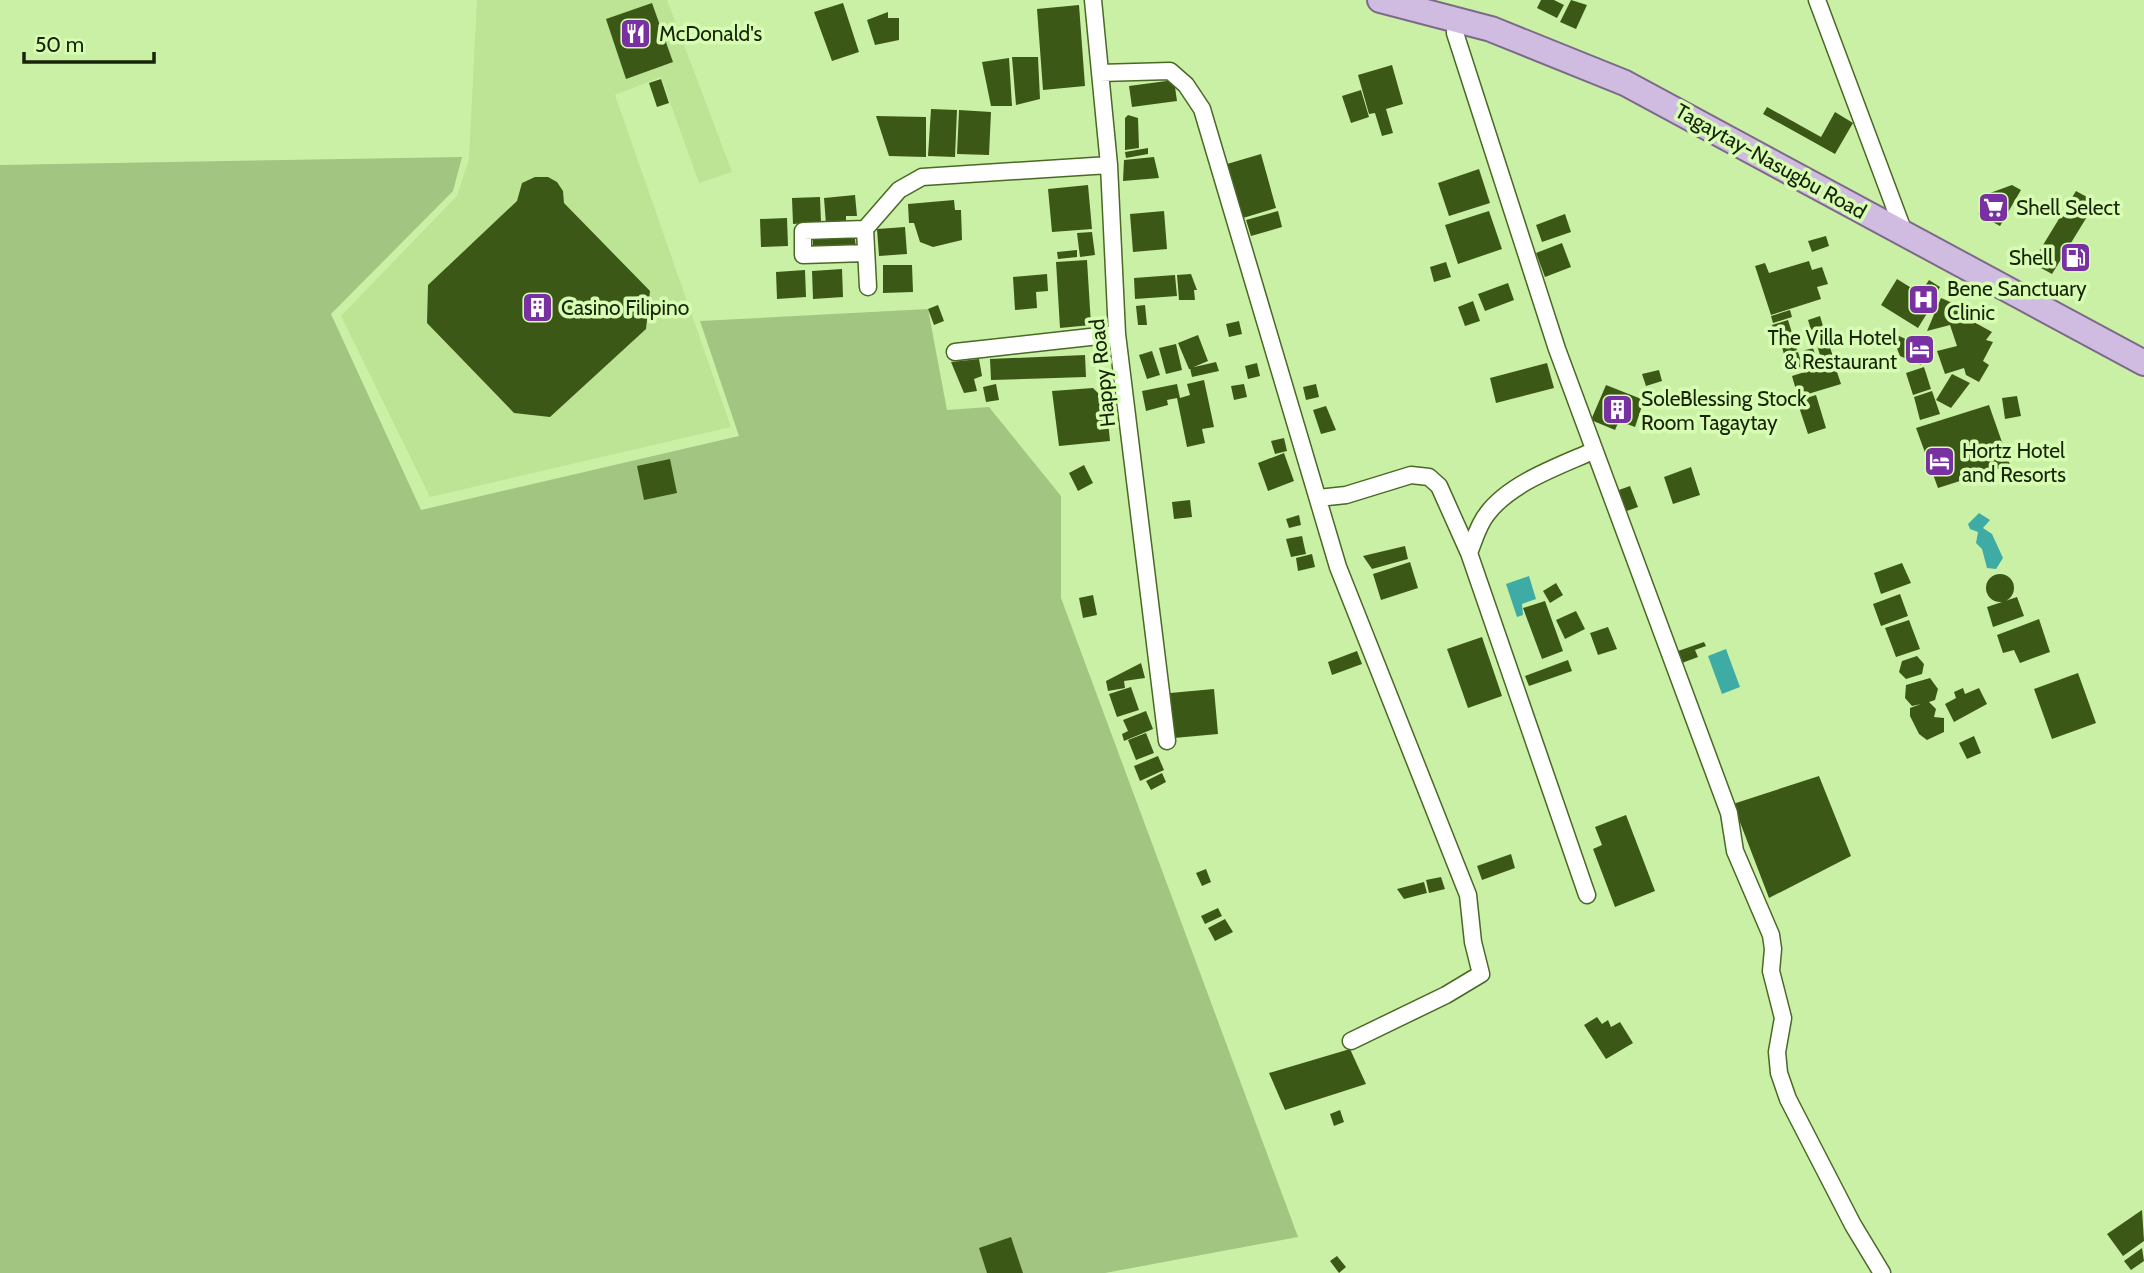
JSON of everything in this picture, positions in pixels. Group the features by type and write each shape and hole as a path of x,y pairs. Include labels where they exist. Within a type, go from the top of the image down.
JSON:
{"main road":[{"name":"Tagaytay-Nasugbu Road","path":"1380,0 1455,17 1539,46 1625,83 1905,235 2139,356"}],"street":[{"name":"Happy Road","path":"1093,0 1109,165 1117,334 1167,741"},
{"path":"1817,0 1905,235"},
{"path":"1455,17 1455,33 1557,349 1729,813 1735,851 1771,935 1771,971 1783,1018 1777,1052 1779,1073 1788,1099 1853,1225 1882,1273"},
{"path":"1100,73 1170,71 1186,85 1202,110 1338,567 1468,895 1473,943 1482,974 1446,995 1351,1041"},
{"path":"868,287 865,229 899,190 922,177 1109,165"},
{"path":"865,229 803,231 803,255 866,253"},
{"path":"955,352 1117,334"},
{"path":"1469,553 1484,516 1495,503 1555,467 1593,451"},
{"path":"1318,498 1346,495 1411,475 1429,477 1439,486 1469,553 1587,895"}],"shaded area":[{"path":"477,0 667,0 732,172 699,183 661,77 615,95 731,427 430,497 341,316 457,196 469,159"},
{"path":"462,157 453,191 331,314 421,510 739,436 700,321 928,309 947,410 989,407 1061,496 1061,598 1298,1237 1105,1273 0,1273 0,165"}],"water":[{"path":"1979,513 1990,520 1983,528 1992,534 2003,558 1996,569 1987,568 1982,549 1976,543 1978,532 1970,529 1968,524"},
{"path":"1529,576 1536,599 1522,604 1523,615 1517,617 1506,584"},
{"path":"1726,649 1740,687 1722,694 1708,656"}],"building":[{"path":"1541,0 1554,0 1564,5 1557,18 1537,8"},
{"path":"1571,0 1587,5 1576,29 1560,22"},
{"path":"652,3 673,62 626,79 606,19"},
{"path":"843,3 859,52 832,61 814,12"},
{"path":"1079,5 1085,86 1043,90 1037,9"},
{"path":"888,12 888,18 899,18 899,40 875,45 867,20"},
{"path":"1012,57 1038,57 1040,99 1016,105"},
{"path":"1009,58 1012,106 991,106 982,62"},
{"path":"1392,65 1403,104 1386,109 1393,133 1382,136 1375,113 1369,114 1358,75"},
{"path":"661,79 669,103 657,107 649,83"},
{"path":"1174,80 1177,101 1132,107 1129,86"},
{"path":"1361,90 1369,117 1351,123 1342,96"},
{"path":"1767,107 1821,137 1835,112 1853,123 1835,154 1763,114"},
{"path":"931,109 957,110 955,157 928,156"},
{"path":"959,110 991,112 989,155 957,154"},
{"path":"1128,115 1138,118 1139,148 1125,150 1125,118"},
{"path":"876,116 926,117 926,157 889,156"},
{"path":"1148,148 1148,154 1126,158 1125,152"},
{"path":"1261,154 1276,208 1243,218 1227,164"},
{"path":"1154,157 1159,178 1123,181 1124,160"},
{"path":"1479,169 1490,203 1449,216 1438,183"},
{"name":"Casino Filipino","path":"535,177 548,177 557,182 563,191 564,203 650,291 646,329 550,417 514,413 427,323 428,285 517,201 522,183"},
{"path":"1088,185 1092,229 1052,232 1048,189"},
{"path":"2012,185 2021,190 2000,226 1978,214 1990,193"},
{"path":"2076,191 2096,202 2052,274 2032,263"},
{"path":"855,195 857,216 846,216 846,222 826,224 824,198"},
{"path":"820,197 821,222 793,224 792,198"},
{"path":"954,200 955,210 961,210 962,240 933,247 920,242 914,223 909,223 908,204"},
{"path":"1164,211 1167,249 1133,252 1130,214"},
{"path":"1278,211 1282,227 1251,236 1246,220"},
{"path":"1489,211 1502,249 1458,264 1445,225"},
{"path":"1565,214 1571,232 1542,242 1536,225"},
{"path":"787,218 788,246 761,247 760,219"},
{"path":"905,227 907,254 879,256 877,229"},
{"path":"1092,232 1095,255 1080,257 1077,233"},
{"path":"1826,236 1829,246 1812,252 1808,241"},
{"path":"813,239 855,239 856,249 813,249"},
{"path":"1562,243 1571,267 1545,277 1536,253"},
{"path":"1077,250 1077,257 1058,259 1057,252"},
{"path":"1087,260 1091,325 1060,328 1056,262"},
{"path":"1809,261 1812,270 1822,267 1828,284 1817,287 1821,299 1771,315 1755,266 1765,263 1769,273"},
{"path":"1446,262 1451,277 1434,282 1430,267"},
{"path":"883,265 912,265 913,292 883,293"},
{"path":"842,269 843,297 813,299 812,271"},
{"path":"805,270 806,297 777,299 776,272"},
{"path":"1047,274 1048,291 1036,292 1037,308 1015,310 1013,277"},
{"path":"1191,274 1197,290 1194,290 1195,300 1179,300 1177,275"},
{"path":"1175,275 1177,296 1135,299 1134,278"},
{"path":"1897,279 1934,302 1918,328 1881,305"},
{"path":"1929,280 1940,287 1933,298 1922,291"},
{"path":"1508,283 1514,300 1485,311 1478,294"},
{"path":"1941,298 1978,314 1972,321 1992,332 1986,340 1993,342 1983,361 1989,365 1979,382 1966,375 1964,368 1945,374 1937,351 1957,346 1950,325 1927,331"},
{"path":"1473,301 1480,321 1465,326 1458,307"},
{"path":"938,305 944,321 934,325 928,309"},
{"path":"1145,305 1147,325 1138,325 1136,306"},
{"path":"1790,310 1792,317 1773,323 1771,316"},
{"path":"1820,316 1823,326 1811,330 1808,320"},
{"path":"1788,320 1793,336 1777,341 1772,325"},
{"path":"1239,321 1242,334 1229,337 1226,324"},
{"path":"1824,329 1827,341 1817,344 1813,333"},
{"path":"1198,335 1208,361 1189,369 1178,343"},
{"path":"1897,335 1929,350 1921,365 1900,356 1894,341"},
{"path":"1793,337 1797,350 1784,354 1780,341"},
{"path":"1828,342 1834,359 1822,362 1817,345"},
{"path":"1176,344 1182,370 1166,374 1159,348"},
{"path":"1813,348 1818,364 1807,367 1802,351"},
{"path":"1152,351 1160,375 1147,379 1139,355"},
{"path":"1798,352 1803,368 1790,372 1786,356"},
{"path":"1085,355 1086,377 991,380 990,359"},
{"path":"979,359 982,376 974,379 977,391 964,393 951,362"},
{"path":"1216,362 1219,371 1192,377 1190,368"},
{"path":"1257,363 1260,376 1248,379 1245,366"},
{"path":"1547,363 1554,388 1496,403 1490,378"},
{"path":"1834,363 1841,384 1798,397 1792,376"},
{"path":"1924,367 1931,389 1913,395 1906,373"},
{"path":"1659,370 1662,381 1646,386 1642,374"},
{"path":"1952,374 1970,383 1951,408 1936,400"},
{"path":"1204,380 1214,427 1202,429 1205,443 1187,447 1177,398 1167,400 1168,405 1146,411 1142,391 1177,384 1180,398 1190,395 1187,384"},
{"path":"996,384 999,400 986,402 983,387"},
{"path":"1244,384 1247,397 1234,400 1231,386"},
{"path":"1316,384 1319,397 1306,400 1303,387"},
{"name":"SoleBlessing Stock Room Tagaytay","path":"1606,385 1644,400 1635,427 1619,421 1615,430 1591,420"},
{"path":"1093,388 1106,401 1110,441 1059,446 1052,391"},
{"path":"1932,391 1940,414 1920,420 1914,397"},
{"path":"1816,395 1826,428 1808,434 1797,401"},
{"path":"2017,396 2021,416 2005,419 2002,398"},
{"path":"1989,405 2010,465 1938,488 1916,428"},
{"path":"1326,406 1336,430 1321,434 1313,410"},
{"path":"1284,438 1287,451 1275,454 1271,441"},
{"path":"1284,453 1294,481 1268,491 1258,463"},
{"path":"670,459 677,493 644,500 637,466"},
{"path":"1084,465 1093,483 1078,491 1069,473"},
{"path":"1691,467 1700,495 1673,504 1664,477"},
{"path":"1630,486 1638,507 1624,512 1616,491"},
{"path":"1190,500 1192,517 1174,519 1172,502"},
{"path":"1299,515 1301,525 1289,528 1286,519"},
{"path":"1302,536 1306,554 1291,557 1286,539"},
{"path":"1405,546 1408,559 1372,569 1363,556"},
{"path":"1312,554 1315,567 1298,571 1296,558"},
{"path":"1410,562 1418,588 1381,600 1373,574"},
{"path":"1902,563 1911,583 1881,594 1874,573"},
{"path":"2000,574 2010,578 2014,588 2010,598 2000,602 1990,598 1986,588 1990,578"},
{"path":"1556,583 1563,595 1550,603 1543,591"},
{"path":"1900,594 1908,616 1881,626 1873,604"},
{"path":"1093,595 1097,615 1083,618 1079,598"},
{"path":"2017,597 2024,616 1993,627 1987,607"},
{"path":"1545,601 1563,651 1542,659 1523,608"},
{"path":"1576,611 1585,629 1565,639 1556,620"},
{"path":"2039,619 2050,652 2020,663 2014,650 2003,653 1997,635"},
{"path":"1909,620 1920,649 1896,657 1885,628"},
{"path":"1608,627 1617,649 1598,655 1590,633"},
{"path":"1482,637 1502,696 1468,708 1447,649"},
{"path":"1704,642 1706,646 1695,650 1698,657 1682,663 1678,651"},
{"path":"1357,651 1362,664 1332,675 1328,662"},
{"path":"1917,656 1924,664 1922,674 1906,679 1899,672 1902,661"},
{"path":"1568,660 1572,671 1529,686 1525,676"},
{"path":"1141,663 1145,678 1124,681 1125,688 1108,691 1106,681"},
{"path":"2078,673 2096,723 2052,739 2034,689"},
{"path":"1930,678 1938,689 1935,700 1929,702 1936,709 1934,717 1944,718 1944,732 1927,740 1919,734 1910,716 1910,708 1921,704 1912,706 1905,698 1906,685"},
{"path":"1131,687 1139,710 1117,717 1109,694"},
{"path":"1963,688 1965,694 1979,688 1987,704 1954,722 1945,704 1956,698 1954,692"},
{"path":"1214,689 1218,734 1174,738 1170,693"},
{"path":"1146,711 1153,729 1124,741 1122,734 1128,731 1123,720"},
{"path":"1146,733 1154,753 1136,760 1128,740"},
{"path":"1974,736 1981,753 1967,759 1959,743"},
{"path":"1158,756 1164,770 1140,781 1134,766"},
{"path":"1162,773 1166,782 1151,790 1146,781"},
{"path":"1819,776 1851,856 1769,898 1733,804"},
{"path":"1626,815 1655,891 1615,907 1593,849 1602,845 1595,827"},
{"path":"1511,854 1515,868 1482,880 1477,866"},
{"path":"1206,869 1211,882 1202,886 1196,873"},
{"path":"1441,877 1445,889 1429,893 1426,880"},
{"path":"1424,882 1427,893 1404,899 1397,889"},
{"path":"1218,908 1222,916 1205,924 1201,916"},
{"path":"1225,919 1233,932 1215,941 1208,928"},
{"path":"1597,1017 1602,1024 1608,1020 1611,1027 1620,1022 1633,1043 1606,1059 1584,1025"},
{"path":"1350,1049 1366,1084 1285,1110 1269,1073"},
{"path":"1340,1110 1344,1122 1334,1126 1330,1114"},
{"path":"2142,1210 2144,1241 2123,1256 2107,1234"},
{"path":"1011,1237 1023,1273 987,1273 979,1248"},
{"path":"2142,1248 2144,1261 2131,1270 2124,1261"},
{"path":"1337,1256 1346,1267 1339,1273 1330,1261"}],"place":[{"name":"McDonald's","path":"636,33"},
{"name":"Shell Select","path":"1993,207"},
{"name":"Shell","path":"2076,257"},
{"name":"Bene Sanctuary Clinic","path":"1924,300"},
{"name":"Casino Filipino","path":"538,307"},
{"name":"The Villa Hotel & Restaurant","path":"1920,349"},
{"name":"SoleBlessing Stock Room Tagaytay","path":"1618,410"},
{"name":"Hortz Hotel and Resorts","path":"1939,462"}]}
